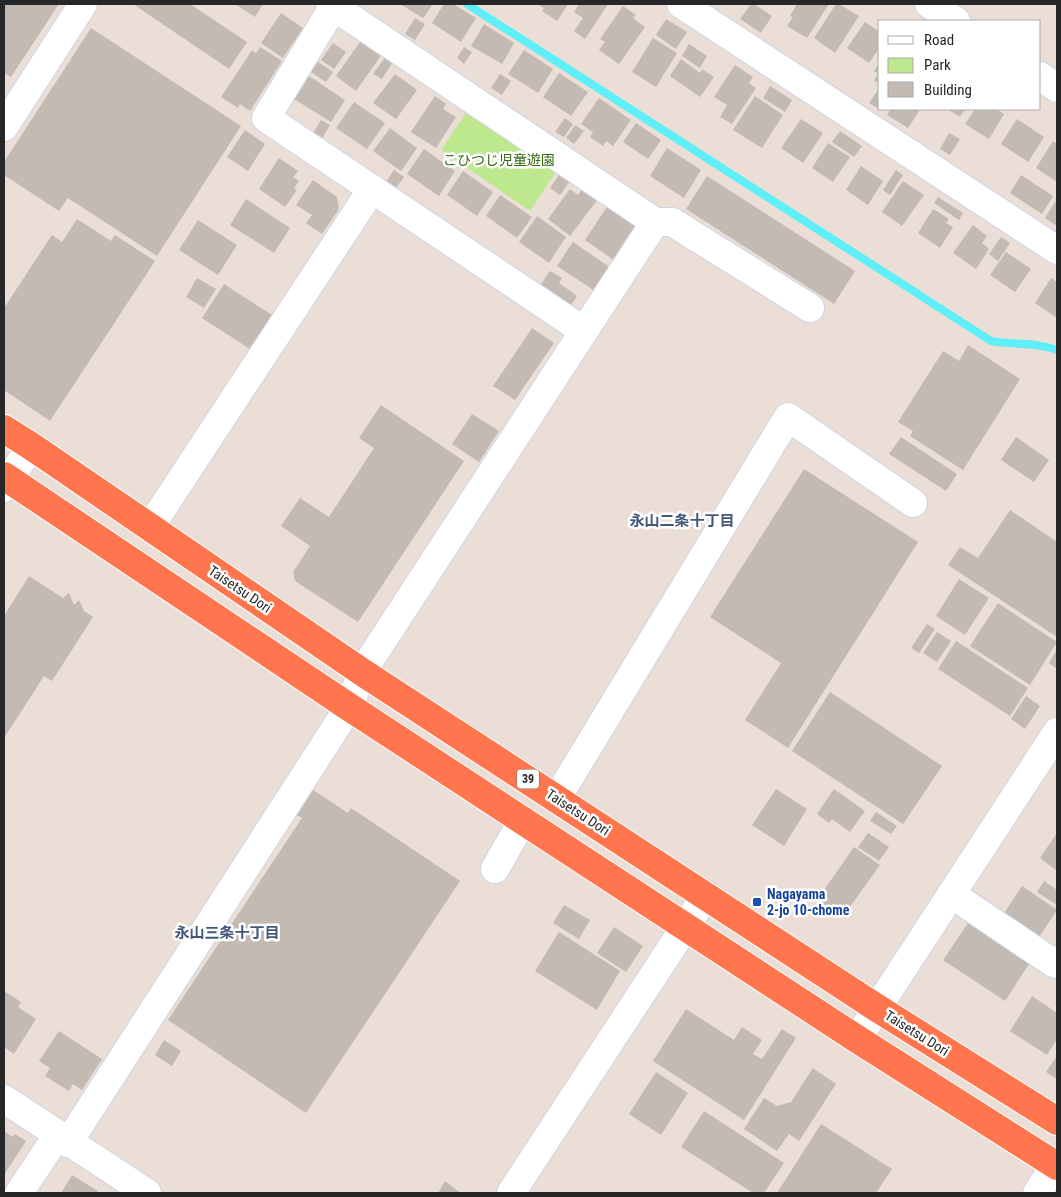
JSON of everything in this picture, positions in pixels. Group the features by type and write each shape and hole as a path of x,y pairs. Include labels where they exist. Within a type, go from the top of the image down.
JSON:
{"highway":[{"name":"Taisetsu Dori","path":"4,429 362,672 706,895 876,1008 1057,1121"},
{"path":"6,481 857,1039 1057,1165"}],"street":[{"path":"4,127 83,4"},
{"path":"681,4 1057,250"},
{"path":"929,4 954,20"},
{"path":"584,331 266,118 332,5 655,222 672,222 810,308"},
{"path":"1041,77 1057,88"},
{"path":"150,527 372,189"},
{"path":"20,1193 63,1139 349,707 362,672 655,222"},
{"path":"557,798 788,417 913,503"},
{"path":"6,481 31,446"},
{"path":"857,1039 1057,732"},
{"path":"495,869 522,820"},
{"path":"951,894 1055,964 1057,960"},
{"path":"511,1193 706,895"},
{"path":"4,1100 147,1193"},
{"path":"1038,1193 1057,1165"}],"green space":[{"name":"こひつじ児童遊園","path":"468,110 557,170 530,211 441,150"}],"building":[{"path":"4,4 59,4 11,77 4,73"},
{"path":"133,4 190,4 247,42 229,69"},
{"path":"235,4 263,4 255,17"},
{"path":"400,4 433,4 423,18"},
{"path":"444,4 453,4 476,18 461,42 432,23"},
{"path":"537,4 568,4 557,21 542,11 544,8"},
{"path":"579,4 608,4 585,39 574,31 583,18 574,12"},
{"path":"751,4 772,16 761,33 740,19"},
{"path":"797,4 829,4 807,38 787,26 793,17 790,16"},
{"path":"836,4 859,16 835,53 814,38"},
{"path":"623,6 636,15 633,18 645,27 619,64 599,50 605,42 600,39"},
{"path":"281,13 303,28 283,58 261,43"},
{"path":"415,18 425,24 415,40 405,34"},
{"path":"666,19 687,32 676,49 656,35"},
{"path":"865,22 878,31 878,50 869,63 847,48"},
{"path":"484,24 514,43 502,64 471,46"},
{"path":"91,28 241,126 157,256 68,198 59,211 4,175 4,162"},
{"path":"653,38 677,53 656,87 632,72"},
{"path":"362,39 382,54 356,91 336,76"},
{"path":"333,43 346,52 334,69 321,60"},
{"path":"689,44 707,56 700,68 682,56"},
{"path":"260,47 282,61 250,111 240,104 238,108 221,97 252,50 256,53"},
{"path":"464,47 472,52 464,64 457,58"},
{"path":"524,50 553,69 538,93 508,74"},
{"path":"387,55 394,60 382,79 373,74"},
{"path":"681,59 700,73 702,69 714,77 700,97 670,76"},
{"path":"318,62 333,72 326,82 311,72"},
{"path":"878,64 878,74 874,71"},
{"path":"735,65 753,77 749,83 756,88 732,124 720,117 727,105 714,97"},
{"path":"559,73 588,92 571,116 543,97"},
{"path":"395,74 417,90 396,119 373,103"},
{"path":"500,74 511,81 502,95 491,88"},
{"path":"878,74 878,83 874,80"},
{"path":"309,76 345,100 331,122 294,99"},
{"path":"770,86 792,100 785,112 763,98"},
{"path":"878,90 878,108 869,103"},
{"path":"435,96 446,104 443,109 456,117 436,148 411,132"},
{"path":"755,96 783,115 762,148 733,130"},
{"path":"599,98 631,120 613,146 606,141 603,146 590,137 593,132 581,124"},
{"path":"354,102 385,123 367,149 336,128"},
{"path":"890,110 919,111 908,128 887,115"},
{"path":"949,110 964,110 960,117"},
{"path":"974,110 998,110 1004,114 989,139 965,124"},
{"path":"565,118 573,124 564,137 555,132"},
{"path":"801,119 823,133 803,163 781,148"},
{"path":"1017,119 1044,137 1028,162 1001,144"},
{"path":"321,120 330,125 321,140 312,135"},
{"path":"636,123 661,140 648,159 623,142"},
{"path":"575,125 584,131 574,144 566,138"},
{"path":"390,128 417,148 401,171 373,151"},
{"path":"245,130 265,144 248,171 227,157"},
{"path":"840,131 862,146 854,157 832,142"},
{"path":"949,133 960,139 950,155 940,149"},
{"path":"1053,141 1057,144 1057,182 1036,168"},
{"path":"828,143 850,157 833,182 812,168"},
{"path":"667,148 701,170 684,198 650,176"},
{"path":"424,149 455,171 439,196 407,174"},
{"path":"279,158 298,171 293,177 299,181 294,188 297,190 285,207 259,189"},
{"path":"861,166 883,181 868,205 846,190"},
{"path":"394,170 404,177 395,189 386,182"},
{"path":"896,170 903,175 890,195 883,190"},
{"path":"463,171 493,192 477,216 447,195"},
{"path":"562,171 572,178 560,195 550,188"},
{"path":"1021,175 1053,196 1042,214 1010,193"},
{"path":"707,176 855,271 834,304 686,209"},
{"path":"313,180 337,197 339,209 322,234 306,223 312,215 296,205"},
{"path":"903,181 924,195 902,226 882,212"},
{"path":"583,188 598,199 570,236 548,219 570,189 578,195"},
{"path":"500,195 532,217 517,238 486,216"},
{"path":"938,197 963,213 959,220 934,203"},
{"path":"246,199 290,228 274,253 230,225"},
{"path":"1057,199 1057,226 1045,218"},
{"path":"607,207 638,227 615,261 585,240"},
{"path":"933,209 949,219 946,223 953,227 940,248 918,233"},
{"path":"537,216 566,237 549,263 519,242"},
{"path":"77,219 111,241 115,235 155,261 50,421 4,390 4,308 52,235 62,242"},
{"path":"198,220 237,245 218,275 179,250"},
{"path":"973,225 987,236 982,243 989,249 976,269 953,253"},
{"path":"1001,237 1010,243 998,261 989,254"},
{"path":"573,242 611,268 595,291 557,266"},
{"path":"1006,252 1031,269 1015,292 990,275"},
{"path":"550,271 562,278 559,283 577,296 570,307 540,286"},
{"path":"197,278 216,289 204,308 186,297"},
{"path":"1051,278 1057,282 1057,318 1035,303"},
{"path":"224,284 272,315 250,349 202,318"},
{"path":"532,328 554,343 515,400 493,386"},
{"path":"968,345 1020,379 963,470 910,436 913,431 898,422 943,351 959,361"},
{"path":"381,405 464,461 358,622 295,581 293,572 310,546 281,526 300,498 329,517 374,448 359,438"},
{"path":"472,414 499,431 479,462 452,444"},
{"path":"901,437 957,474 946,491 889,454"},
{"path":"1016,437 1049,460 1034,482 1001,460"},
{"path":"804,469 918,542 788,748 745,720 781,663 710,617"},
{"path":"1010,510 1057,542 1057,637 948,565 960,547 978,558"},
{"path":"29,576 63,598 69,593 74,605 79,600 84,611 93,617 52,681 44,676 4,738 4,616"},
{"path":"959,579 989,598 965,635 936,616"},
{"path":"998,603 1057,642 1030,685 970,646"},
{"path":"927,624 935,629 919,653 911,648"},
{"path":"937,632 951,641 937,662 923,653"},
{"path":"956,641 1028,688 1010,716 938,669"},
{"path":"1057,649 1057,669 1049,663"},
{"path":"830,692 942,766 903,824 792,751"},
{"path":"1026,696 1040,706 1025,729 1011,719"},
{"path":"307,786 348,813 351,808 460,881 306,1113 168,1020 302,818 290,811"},
{"path":"776,789 807,809 784,846 752,825"},
{"path":"834,789 865,811 850,832 832,819 829,823 817,814"},
{"path":"876,812 897,826 891,834 870,821"},
{"path":"868,833 889,847 879,861 858,847"},
{"path":"1057,833 1057,871 1040,858"},
{"path":"854,847 880,865 842,918 817,900"},
{"path":"1044,881 1057,890 1057,905 1037,892"},
{"path":"1022,886 1057,910 1038,939 1003,915"},
{"path":"564,905 590,920 579,939 553,923"},
{"path":"968,923 1029,964 1005,1001 943,960"},
{"path":"614,927 643,946 626,972 597,953"},
{"path":"559,932 620,971 597,1010 535,971"},
{"path":"4,991 21,1002 18,1007 36,1019 14,1054 4,1047"},
{"path":"1032,996 1057,1013 1057,1039 1047,1055 1010,1031"},
{"path":"686,1009 734,1040 742,1027 762,1040 753,1054 762,1059 782,1029 796,1038 744,1120 653,1061"},
{"path":"59,1031 102,1059 82,1090 73,1084 69,1091 45,1076 50,1068 39,1061"},
{"path":"164,1040 181,1051 172,1066 155,1055"},
{"path":"1057,1056 1057,1079 1046,1072"},
{"path":"813,1068 836,1084 799,1141 789,1134 777,1151 744,1129 764,1098 777,1106 791,1102"},
{"path":"656,1072 688,1093 661,1135 629,1114"},
{"path":"704,1111 784,1163 764,1193 753,1193 681,1147"},
{"path":"821,1124 892,1169 876,1193 777,1193"},
{"path":"4,1131 13,1137 15,1134 26,1141 4,1175"},
{"path":"72,1175 98,1191 97,1193 61,1193"},
{"path":"445,1181 461,1193 438,1193"}],"waterway":[{"path":"467,4 991,341 1049,347 1057,350"}],"place":[{"name":"Nagayama 2-jo 10-chome","path":"757,902"}],"district":[{"name":"永山二条十丁目","path":"682,521"},
{"name":"永山三条十丁目","path":"227,933"}]}
